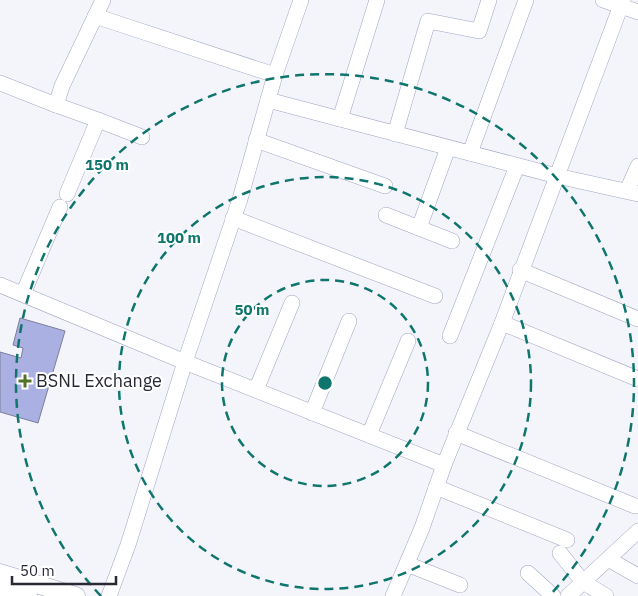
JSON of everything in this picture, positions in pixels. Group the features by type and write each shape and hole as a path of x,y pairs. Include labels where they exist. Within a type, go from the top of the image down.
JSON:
{"street":[{"path":"56,105 62,86 103,0"},
{"path":"109,596 128,545 185,362 233,218 275,76 301,0"},
{"path":"340,119 377,0"},
{"path":"395,134 428,21 479,31 489,0"},
{"path":"470,153 526,0"},
{"path":"603,0 621,4 638,12"},
{"path":"393,596 422,528 456,433 502,323 520,270 621,4"},
{"path":"95,16 275,76"},
{"path":"0,83 142,137"},
{"path":"268,100 517,166 633,192 638,166"},
{"path":"23,294 98,120"},
{"path":"256,140 385,186"},
{"path":"419,228 448,148"},
{"path":"450,336 517,166"},
{"path":"386,215 452,241"},
{"path":"233,218 435,296"},
{"path":"520,270 638,318"},
{"path":"0,285 185,362 444,465"},
{"path":"256,390 292,303"},
{"path":"312,413 349,321"},
{"path":"502,323 638,379"},
{"path":"369,435 408,341"},
{"path":"456,433 635,506"},
{"path":"436,487 563,547 583,582 606,596"},
{"path":"568,596 638,531"},
{"path":"608,559 638,576"},
{"path":"407,564 460,584"},
{"path":"0,573 76,596"},
{"path":"528,573 554,596"},
{"path":"0,588 28,596"}],"building":[{"path":"20,318 65,331 38,423 0,412 0,352 21,358 23,348 13,345"}],"place":[{"name":"BSNL Exchange","path":"25,381"}]}
